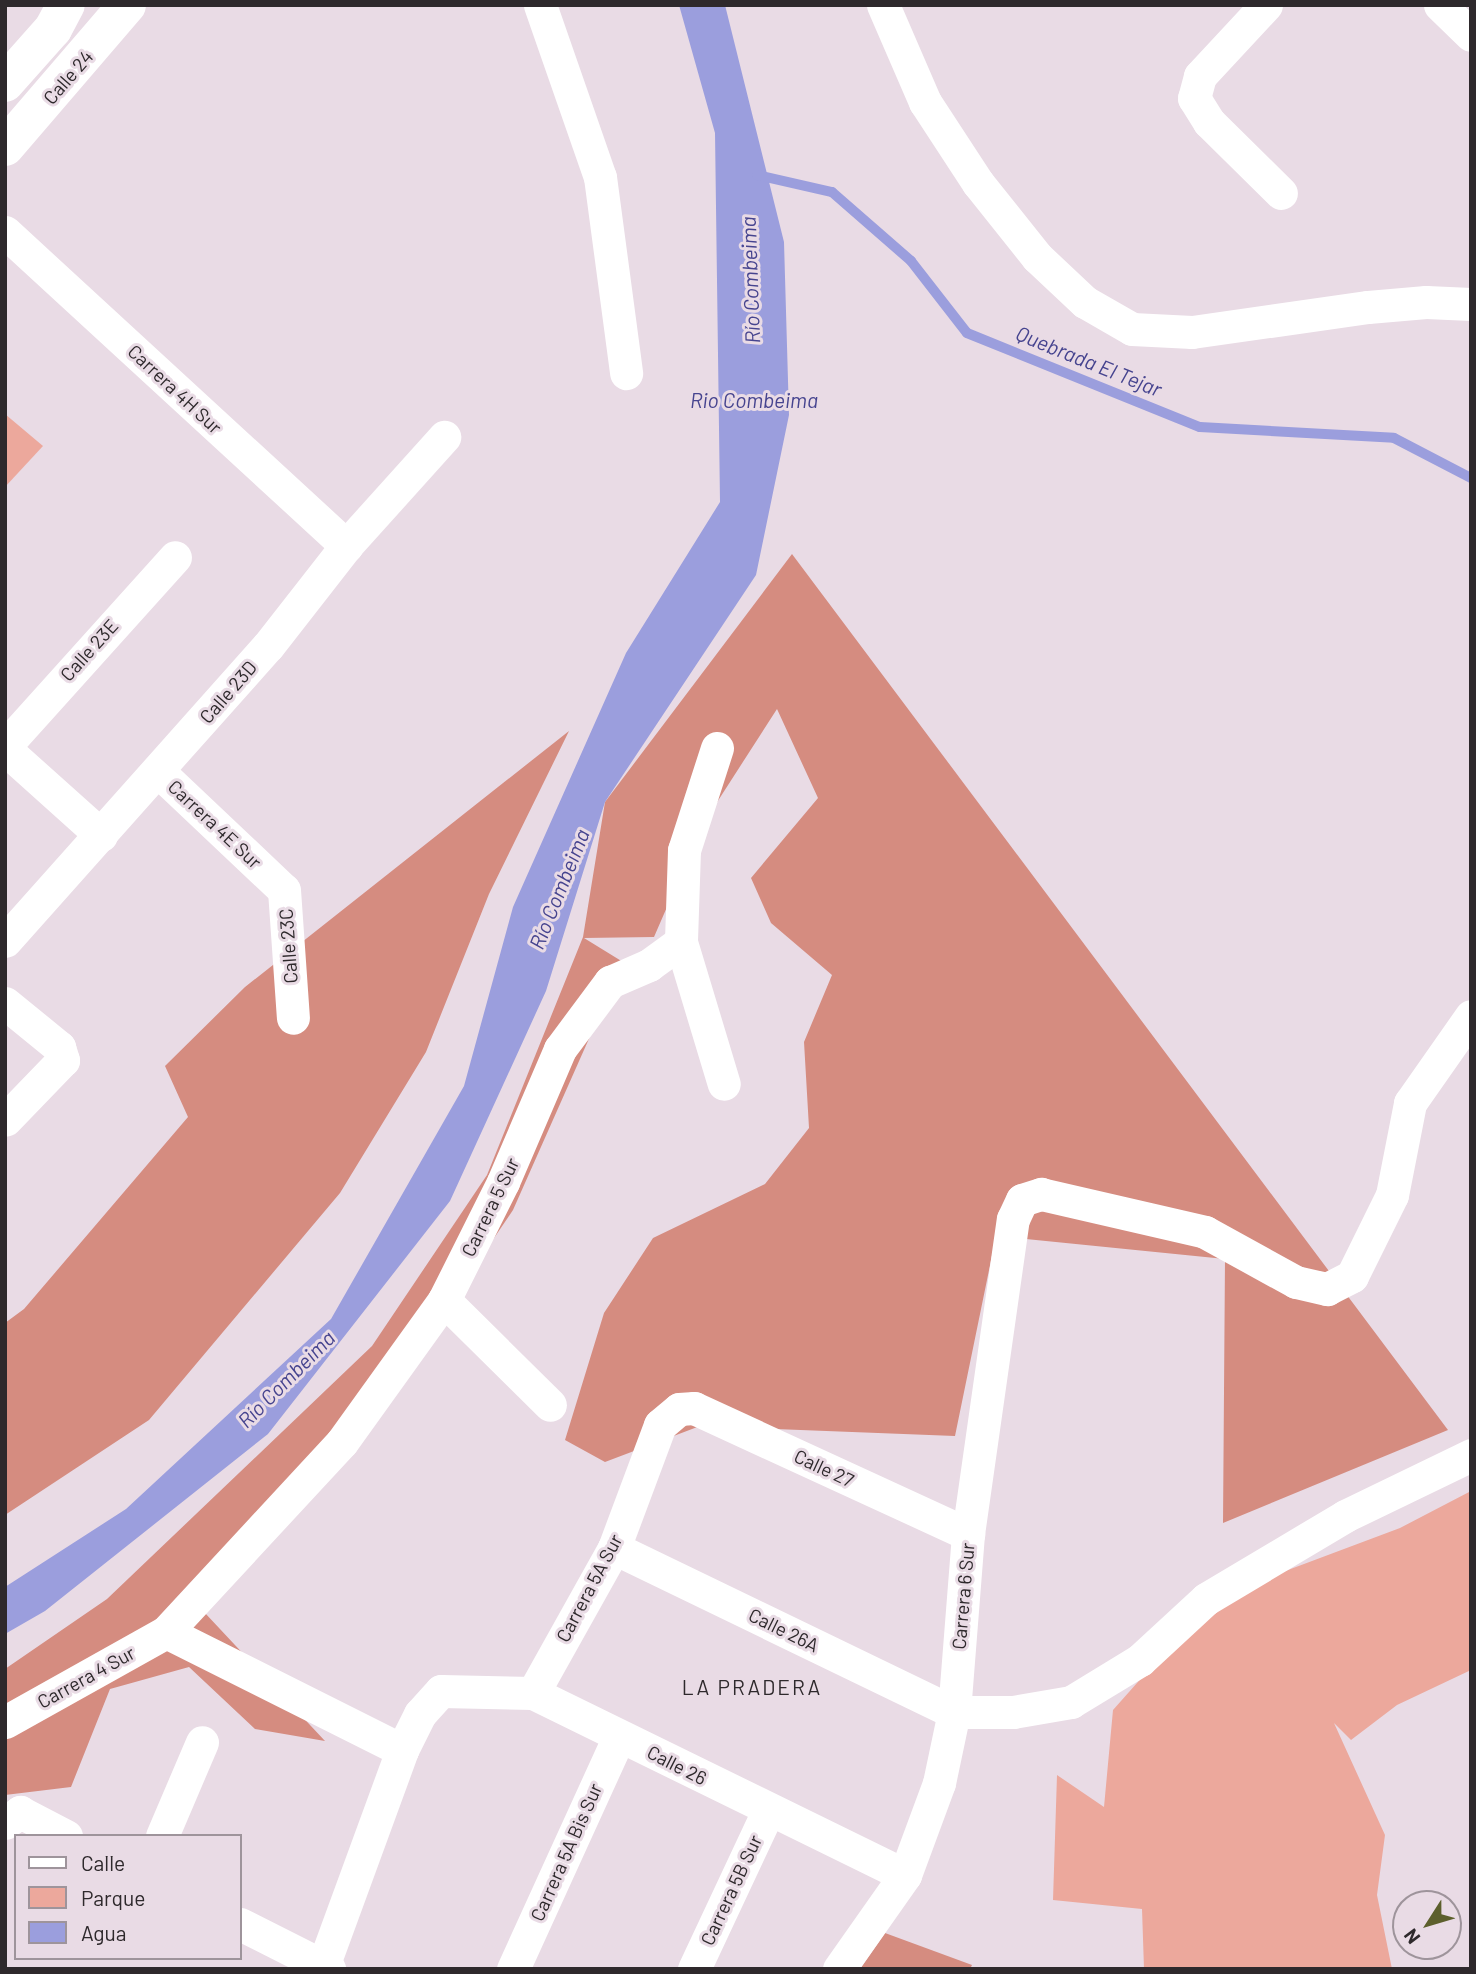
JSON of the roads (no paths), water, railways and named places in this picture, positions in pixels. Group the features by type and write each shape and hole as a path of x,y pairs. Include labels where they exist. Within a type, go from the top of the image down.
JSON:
{"main road":[{"name":"Calle 24","path":"5,147 127,5"},
{"path":"5,83 54,13"}],"street":[{"path":"540,5 600,177 626,373"},
{"path":"883,5 925,102 978,183 1037,257 1085,302 1132,329 1192,332 1368,307 1426,302 1471,304"},
{"path":"1266,5 1200,76 1194,98 1209,122 1281,193"},
{"path":"1440,5 1471,35"},
{"name":"Carrera 4H Sur","path":"5,232 346,547"},
{"name":"Calle 23D","path":"5,942 268,646 346,547 444,437"},
{"name":"Calle 23E","path":"5,748 175,557"},
{"path":"5,748 102,835"},
{"path":"717,748 684,850 681,942 724,1083"},
{"name":"Carrera 4E Sur","path":"158,771 273,878"},
{"name":"Calle 23C","path":"273,878 284,890 293,1018"},
{"name":"Carrera 5 Sur","path":"166,1632 342,1442 444,1300 503,1182 560,1049 610,982 649,965 681,942"},
{"path":"5,1003 59,1047 63,1060 5,1120"},
{"name":"Carrera 6 Sur","path":"839,1969 905,1875 939,1783 954,1712 968,1534 1013,1219 1021,1200 1041,1194 1205,1232 1296,1282 1327,1289 1352,1276 1392,1195 1410,1103 1471,1016"},
{"path":"444,1300 550,1405"},
{"name":"Calle 27","path":"679,1409 694,1408 968,1534"},
{"name":"Carrera 5A Sur","path":"533,1693 614,1548 660,1425 679,1409"},
{"path":"954,1712 1013,1712 1071,1702 1140,1660 1206,1599 1345,1516 1471,1455"},
{"name":"Calle 26A","path":"614,1548 954,1712"},
{"path":"166,1632 402,1750 325,1968 242,1925"},
{"name":"Carrera 4 Sur","path":"5,1722 166,1632"},
{"name":"Calle 26","path":"402,1750 420,1714 441,1690 533,1693 768,1811 905,1875"},
{"name":"Carrera 5A Bis Sur","path":"513,1969 619,1736"},
{"path":"163,1834 202,1742"},
{"name":"Carrera 5B Sur","path":"694,1969 768,1811"},
{"path":"12,1817 60,1834"}],"water":[{"name":"Rio Combeima","path":"679,5 725,5 784,242 789,415 756,575 605,802 546,991 450,1201 268,1434 45,1611 5,1634 5,1587 126,1509 331,1319 464,1086 513,907 626,653 720,502 715,133"}],"waterway":[{"name":"Quebrada El Tejar","path":"757,175 832,192 911,261 967,333 1200,427 1394,438 1471,478"}],"district":[{"name":"LA PRADERA","path":"752,1687"}],"water label":[{"name":"Río Combeima","path":"750,280"},
{"name":"Río Combeima","path":"559,889"},
{"name":"Río Combeima","path":"286,1379"}]}
